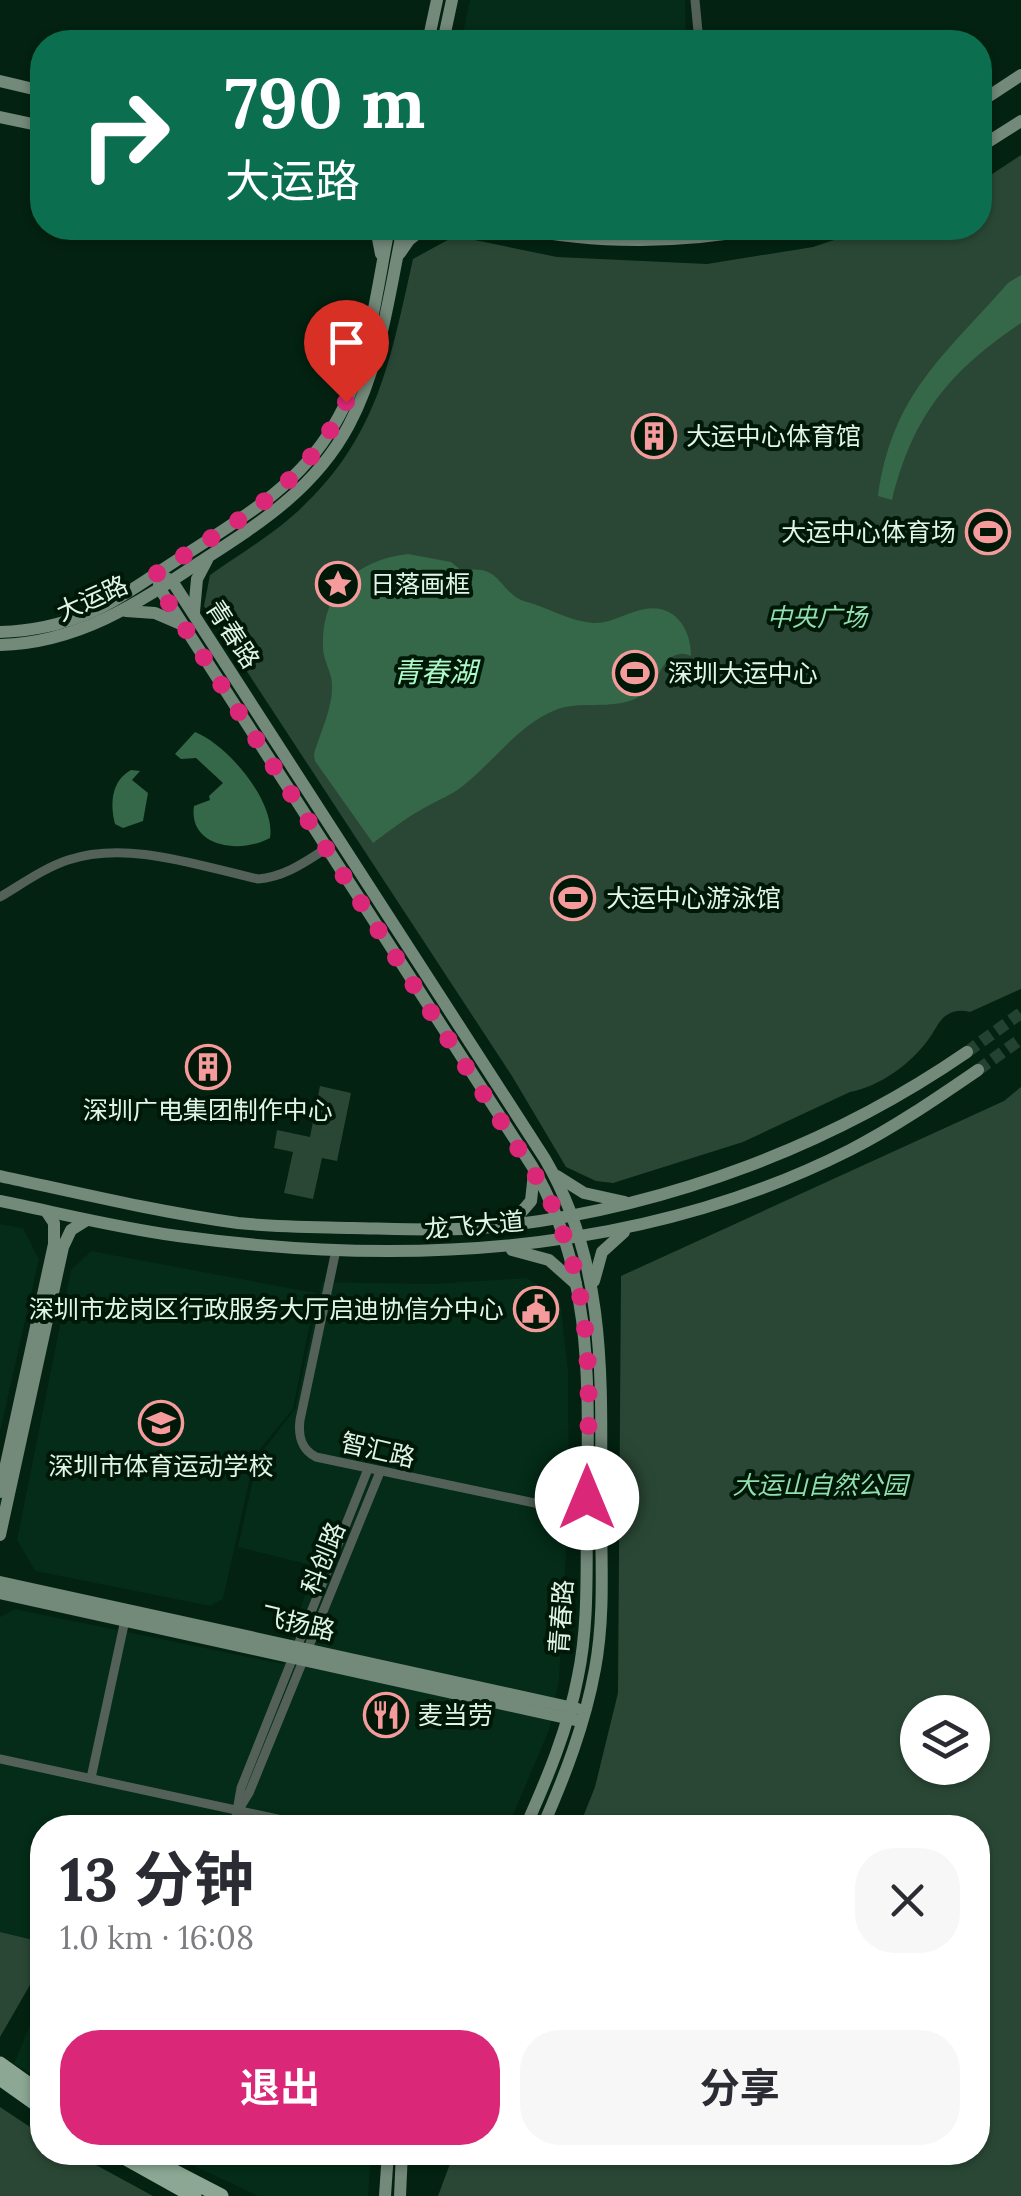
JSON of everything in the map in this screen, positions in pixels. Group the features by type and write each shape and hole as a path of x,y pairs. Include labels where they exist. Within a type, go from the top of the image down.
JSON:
{"main road":[{"path":"0,2064 30,2085"},
{"path":"0,2078 30,2099"},
{"path":"138,2165 194,2196"},
{"path":"161,2165 220,2196"}],"street":[{"path":"431,30 437,0"},
{"path":"446,30 452,0"},
{"path":"695,0 698,30"},
{"path":"992,94 1021,75"},
{"path":"0,81 30,87"},
{"path":"0,116 30,123"},
{"path":"992,139 1021,121"},
{"path":"378,240 381,266"},
{"name":"大运路","path":"0,632 44,628 90,613 274,495 322,445 335,424 356,376 387,240"},
{"name":"大运路","path":"0,645 53,640 123,612 293,498 337,446 368,381 401,240"},
{"path":"396,260 409,240"},
{"path":"123,612 155,612 190,622 197,579 212,555"},
{"name":"青春路","path":"157,573 553,1173 581,1237 588,1371 584,1636 568,1713 530,1815"},
{"name":"青春路","path":"190,622 327,848 532,1166 586,1288 600,1354 601,1611 595,1668 584,1716 548,1815"},
{"path":"0,897 47,869 92,854 147,856 273,878 327,848"},
{"name":"龙飞大道","path":"0,1176 242,1223 439,1230 510,1226 633,1203 711,1179 844,1126 921,1084 967,1052"},
{"name":"龙飞大道","path":"0,1201 206,1240 336,1250 430,1253 566,1240 630,1227 733,1197 813,1167 884,1130 978,1070"},
{"path":"510,1226 532,1201 532,1166"},
{"path":"553,1173 584,1194 633,1203"},
{"path":"0,1492 54,1244 54,1224 46,1210"},
{"path":"0,1534 63,1247 71,1230 87,1219"},
{"path":"500,1248 549,1260 586,1288 602,1252 630,1227"},
{"name":"智汇路","path":"336,1250 299,1436 305,1448 316,1457 380,1472 587,1514"},
{"path":"237,1815 241,1788 300,1652 368,1468"},
{"name":"科创路","path":"300,1652 380,1472"},
{"name":"飞扬路","path":"0,1582 584,1716"},
{"name":"飞扬路","path":"0,1593 300,1652"},
{"path":"91,1778 124,1620"},
{"path":"0,1759 260,1815"},
{"path":"385,2196 387,2165"},
{"path":"400,2196 401,2165"}],"shaded area":[{"path":"470,0 685,0 686,30 464,30"},
{"name":"深圳市体育运动学校","path":"0,1224 23,1228 39,1259 0,1432"},
{"name":"深圳市体育运动学校","path":"91,1251 316,1293 293,1409 255,1455 223,1599 210,1606 35,1571 17,1540 71,1270"},
{"path":"527,1278 560,1300 568,1370 569,1496 559,1680 549,1730 513,1815 30,1815 30,1939 0,1932 0,1617 15,1609 283,1664 314,1566 238,1547 258,1457 295,1409 322,1282 432,1284"},
{"path":"30,2025 30,2073 14,2064"},
{"path":"192,2165 370,2165 368,2196 258,2196"}],"green space":[{"name":"深圳大运中心","path":"1021,155 1021,989 970,1012 947,1015 913,1057 873,1085 743,1142 613,1183 596,1181 566,1167 512,1076 204,606 210,575 297,512 346,456 377,396 388,364 413,259 448,240 474,240 557,257 707,264 834,240 992,240 992,174"},
{"path":"320,1086 351,1093 337,1161 322,1158 313,1199 284,1193 293,1152 274,1148 277,1130 310,1137"},
{"name":"大运山自然公园","path":"1021,1087 1021,2196 438,2196 450,2165 990,2165 990,1815 584,1815 595,1787 618,1693 621,1276 1004,1101"},
{"path":"0,1932 30,1939 30,1985 0,2037"},
{"path":"0,2107 30,2127 30,2165 96,2165 153,2196 0,2196"}],"water":[{"path":"1021,275 1021,323 974,359 938,398 911,443 892,500 878,496 895,430 908,403 942,356 1008,283"},
{"name":"青春湖","path":"408,554 451,562 462,571 485,571 518,598 584,622 606,622 645,609 665,610 684,628 691,656 674,656 637,698 616,704 563,708 540,718 459,789 373,843 315,761 332,693 323,652 324,627 335,595 345,582 372,563"},
{"path":"195,732 221,749 247,776 265,808 270,838 232,846 208,839 199,831 194,806 210,800 209,796 223,783 196,758 181,759 175,754"},
{"path":"131,770 140,771 132,780 148,793 143,821 123,828 115,824 113,801 119,780"}],"tunnel":[{"path":"967,1052 1021,1013"},
{"path":"978,1070 1021,1039"}],"place":[{"name":"大运中心体育馆","path":"654,436"},
{"name":"大运中心体育场","path":"988,532"},
{"name":"日落画框","path":"338,584"},
{"name":"深圳大运中心","path":"635,673"},
{"name":"大运中心游泳馆","path":"573,898"},
{"name":"深圳广电集团制作中心","path":"208,1067"},
{"name":"深圳市龙岗区行政服务大厅启迪协信分中心","path":"536,1309"},
{"name":"深圳市体育运动学校","path":"161,1423"},
{"name":"麦当劳","path":"386,1715"}],"route":[{"path":"346,402 322,445 292,480 248,514 157,573 160,589 548,1195 573,1261 584,1316 588,1371 587,1498"}],"park label":[{"name":"中央广场","path":"817,617"}]}
